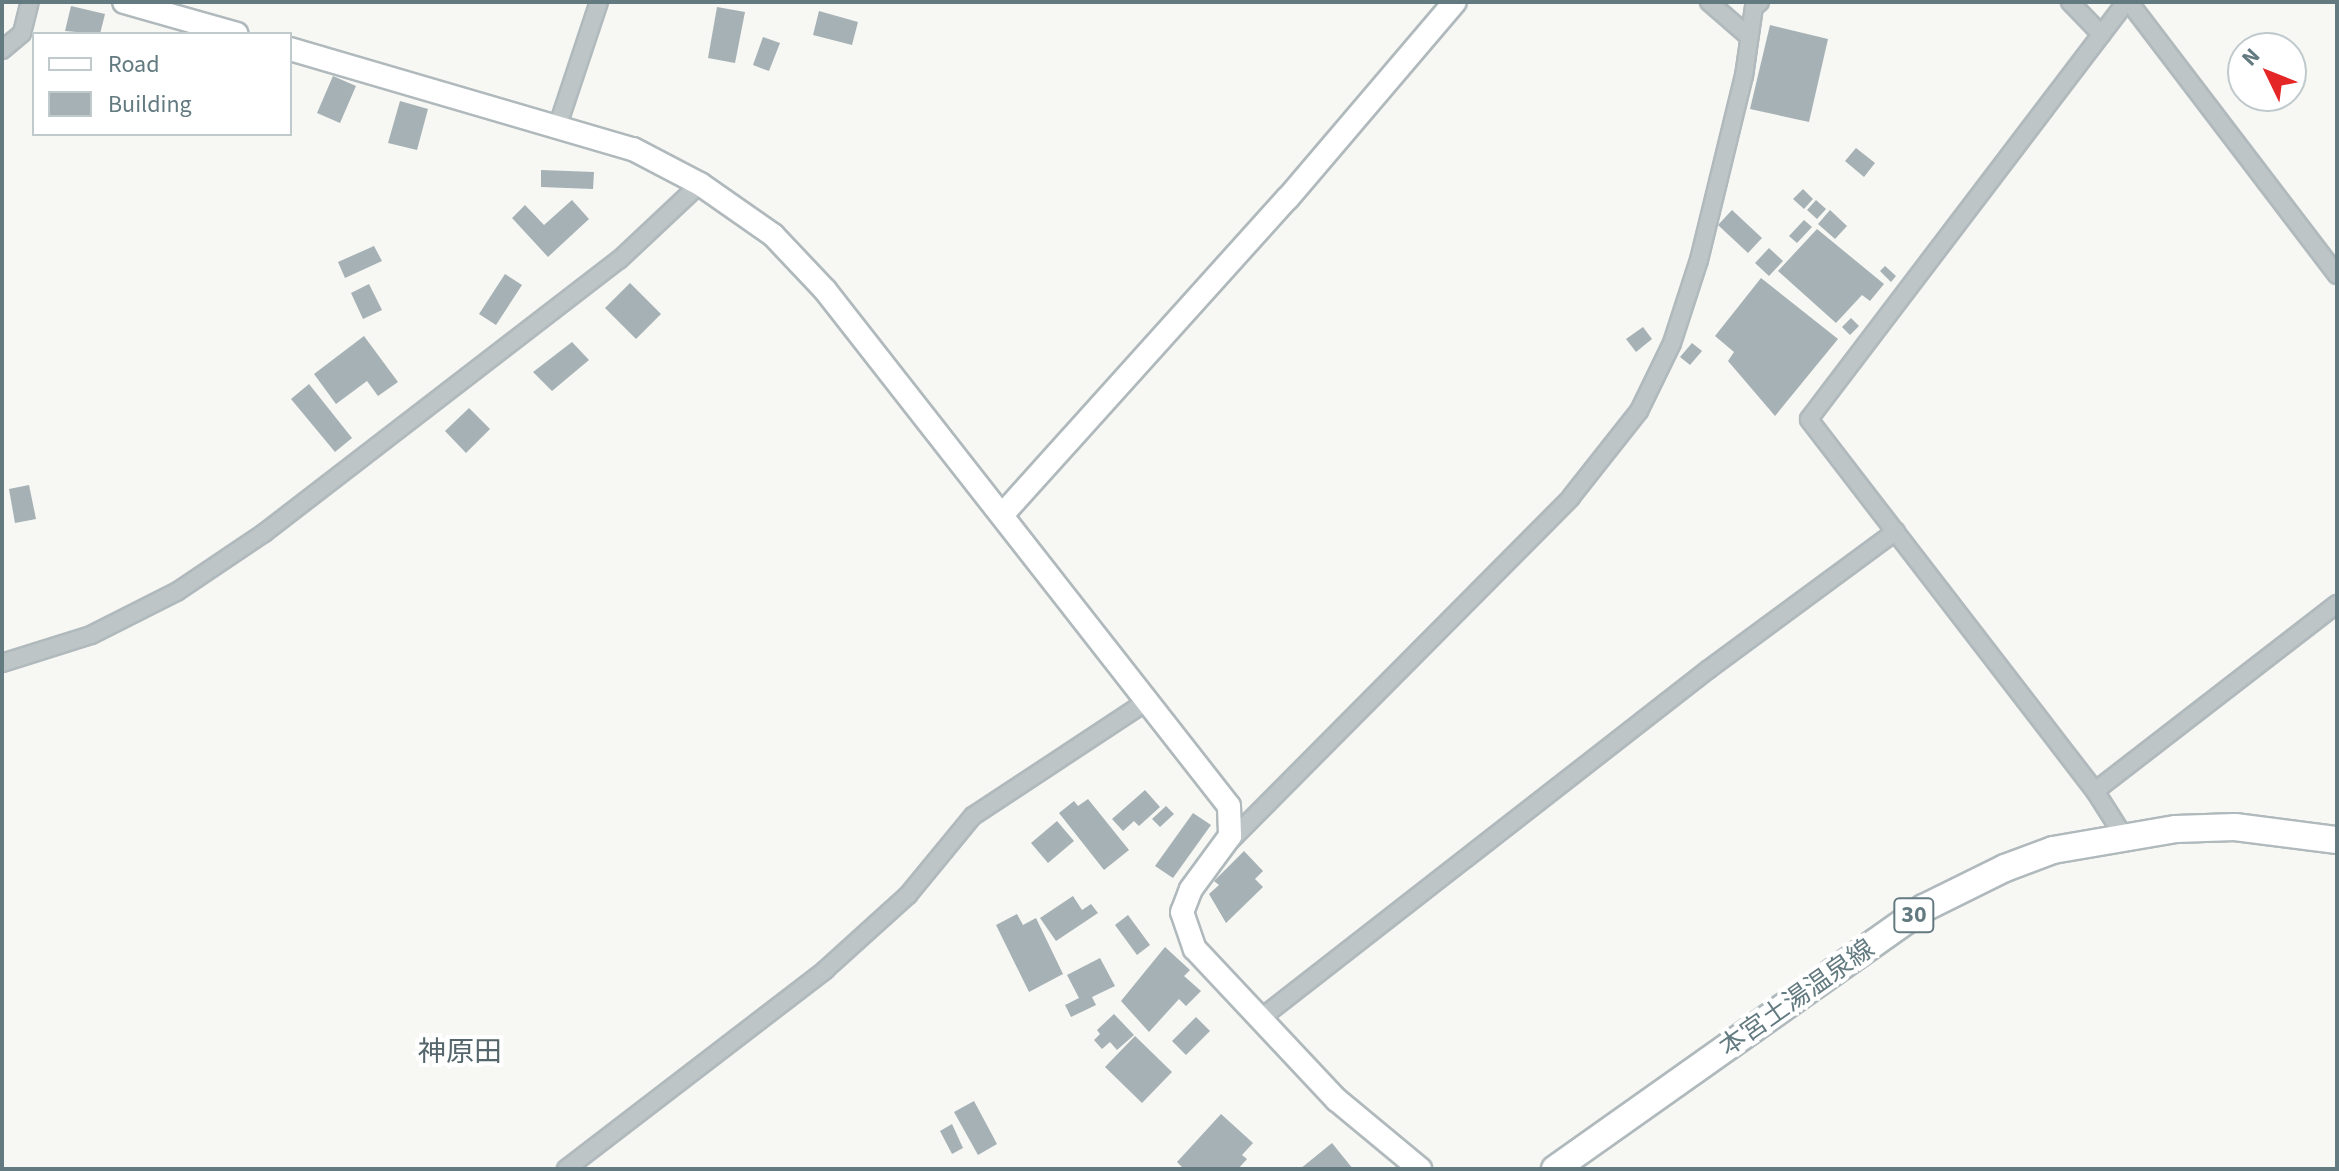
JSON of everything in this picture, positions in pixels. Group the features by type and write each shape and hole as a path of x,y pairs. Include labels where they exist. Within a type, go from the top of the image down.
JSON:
{"main road":[{"name":"本宮土湯温泉線","path":"1555,1169 1924,908 2053,850 2123,835 2235,827 2337,840"}],"street":[{"path":"2,50 22,33 30,2"},
{"path":"124,2 230,32"},
{"path":"558,125 599,2"},
{"path":"1003,514 1288,198 1455,2"},
{"path":"1709,2 1747,35"},
{"path":"1420,1169 1337,1100 1195,949 1182,923 1185,900 1225,846 1571,497 1639,411 1672,343 1699,260 1744,76 1747,35 1754,7 1760,2"},
{"path":"2070,2 2101,34"},
{"path":"2123,835 2095,791 1809,419 2128,2 2337,275"},
{"path":"292,50 633,149 700,184 773,235 825,290 1229,806 1233,825 1225,846"},
{"path":"2,663 91,635 178,591 264,533 619,260 700,184"},
{"path":"1261,1018 1696,679 1896,531"},
{"path":"2095,791 2337,604"},
{"path":"566,1169 825,970 908,895 973,816 1146,702"}],"building":[{"path":"71,6 105,14 100,32 65,31"},
{"path":"717,7 745,12 735,63 708,58"},
{"path":"819,11 858,22 852,45 813,35"},
{"path":"1770,25 1828,39 1809,122 1750,109"},
{"path":"763,37 780,43 769,71 753,65"},
{"path":"333,76 356,86 340,123 317,113"},
{"path":"400,101 428,109 417,150 388,143"},
{"path":"1856,148 1875,163 1864,177 1845,161"},
{"path":"541,170 594,172 593,189 541,187"},
{"path":"1803,189 1813,199 1804,209 1793,199"},
{"path":"572,200 589,219 548,257 512,218 525,205 544,225"},
{"path":"1816,200 1826,209 1817,219 1807,210"},
{"path":"1732,210 1762,238 1748,253 1718,225"},
{"path":"1830,210 1847,226 1835,239 1818,224"},
{"path":"1804,220 1812,227 1797,243 1789,236"},
{"path":"1817,229 1884,284 1870,301 1862,295 1836,323 1778,271"},
{"path":"374,246 382,261 345,278 338,262"},
{"path":"1769,248 1783,261 1769,276 1755,263"},
{"path":"1885,266 1896,276 1891,282 1880,271"},
{"path":"505,274 522,285 496,325 479,314"},
{"path":"1761,278 1838,339 1775,416 1728,361 1734,352 1715,336"},
{"path":"630,283 661,314 636,339 605,308"},
{"path":"369,284 382,310 363,319 351,293"},
{"path":"1851,318 1859,326 1850,335 1842,327"},
{"path":"1643,327 1652,339 1636,352 1626,339"},
{"path":"364,336 398,382 378,396 367,381 336,404 314,374"},
{"path":"572,342 589,360 552,391 533,372"},
{"path":"1692,343 1702,351 1690,365 1680,357"},
{"path":"309,384 352,438 335,452 291,399"},
{"path":"469,408 490,429 466,453 445,431"},
{"path":"29,485 36,519 15,523 9,489"},
{"path":"1145,790 1160,807 1139,826 1134,821 1123,831 1112,819"},
{"path":"1088,799 1129,850 1104,870 1059,813 1074,801 1078,806"},
{"path":"1166,806 1174,814 1160,827 1152,819"},
{"path":"1193,813 1211,825 1173,878 1155,866"},
{"path":"1057,821 1074,841 1048,863 1031,843"},
{"path":"1244,851 1263,871 1255,879 1263,887 1226,923 1209,894 1219,885 1214,881"},
{"path":"1073,896 1082,910 1091,904 1098,913 1056,941 1040,918"},
{"path":"1017,914 1023,925 1036,918 1063,974 1029,992 996,925"},
{"path":"1128,915 1150,945 1137,955 1115,925"},
{"path":"1165,947 1190,970 1184,976 1201,991 1186,1006 1179,999 1149,1032 1121,1001"},
{"path":"1100,958 1115,986 1092,997 1096,1005 1071,1017 1065,1005 1079,998 1067,975"},
{"path":"1114,1014 1134,1035 1117,1050 1110,1042 1102,1049 1094,1040 1100,1034 1097,1030"},
{"path":"1196,1017 1210,1031 1186,1055 1172,1041"},
{"path":"1135,1036 1172,1072 1142,1103 1105,1067"},
{"path":"974,1101 997,1144 978,1155 954,1112"},
{"path":"1221,1114 1253,1143 1242,1155 1247,1159 1238,1169 1184,1169 1177,1162"},
{"path":"952,1124 963,1148 952,1154 940,1131"},
{"path":"1332,1143 1353,1169 1300,1169"}],"district":[{"name":"神原田","path":"460,1052"}]}
